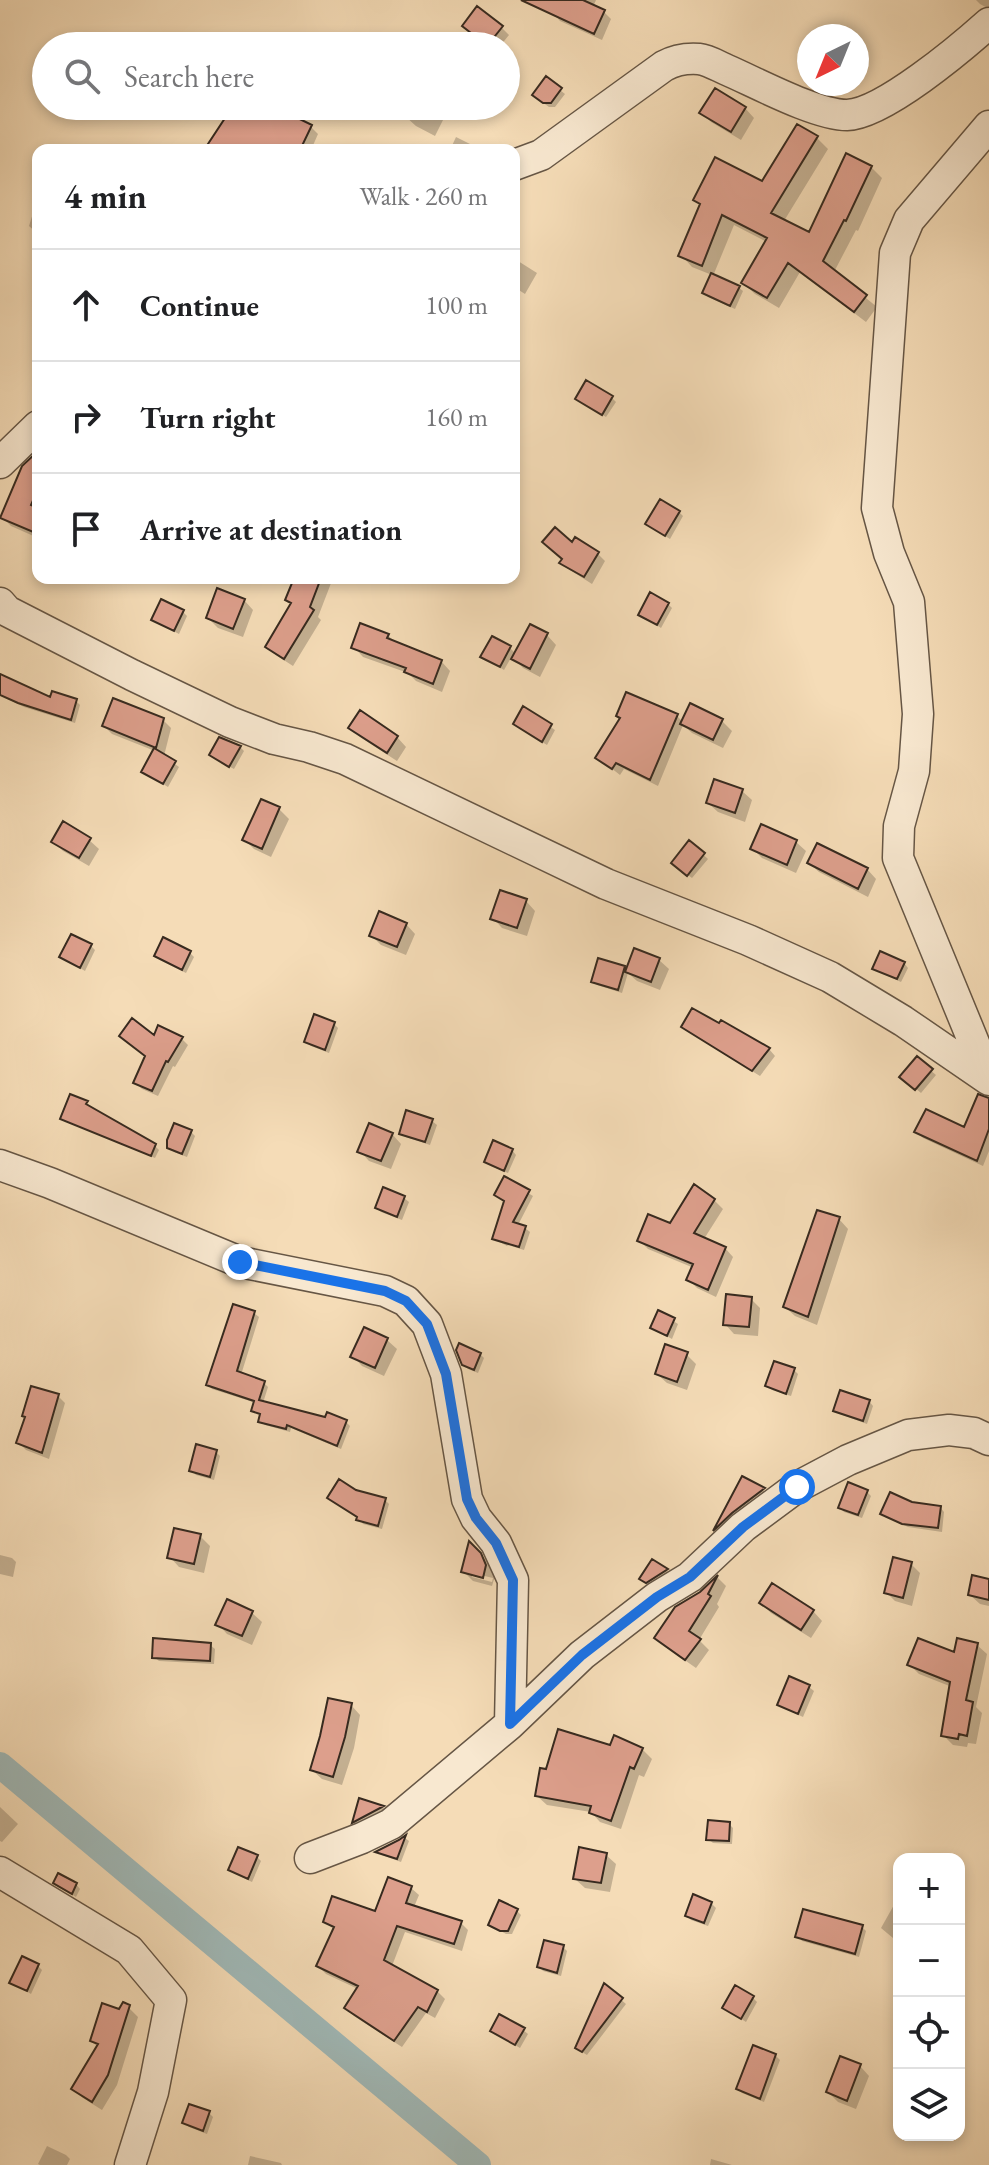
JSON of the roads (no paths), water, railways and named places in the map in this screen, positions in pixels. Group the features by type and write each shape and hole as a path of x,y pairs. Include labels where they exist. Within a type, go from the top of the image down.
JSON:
{"street":[{"path":"520,163 541,155 677,59 701,59 822,111 848,115 866,110 897,94 989,23"},
{"path":"989,126 909,220 895,253 877,508 889,553 909,602 918,714 914,771 899,826 898,858 989,1073"},
{"path":"0,463 32,432"},
{"path":"2,611 230,722 274,739 345,759 606,884 748,940 830,977 903,1021 989,1080"},
{"path":"0,1165 240,1262 385,1291 406,1301 418,1313 427,1324 446,1374 467,1499 476,1518 496,1543 513,1580 510,1724"},
{"path":"310,1858 391,1824 510,1724 582,1655 657,1597 690,1577 743,1527 797,1487 848,1460 908,1435 949,1430 974,1433 989,1440"},
{"path":"0,1872 129,1950 171,2000 153,2092 130,2165"}],"waterway":[{"path":"0,1765 478,2165"}]}
